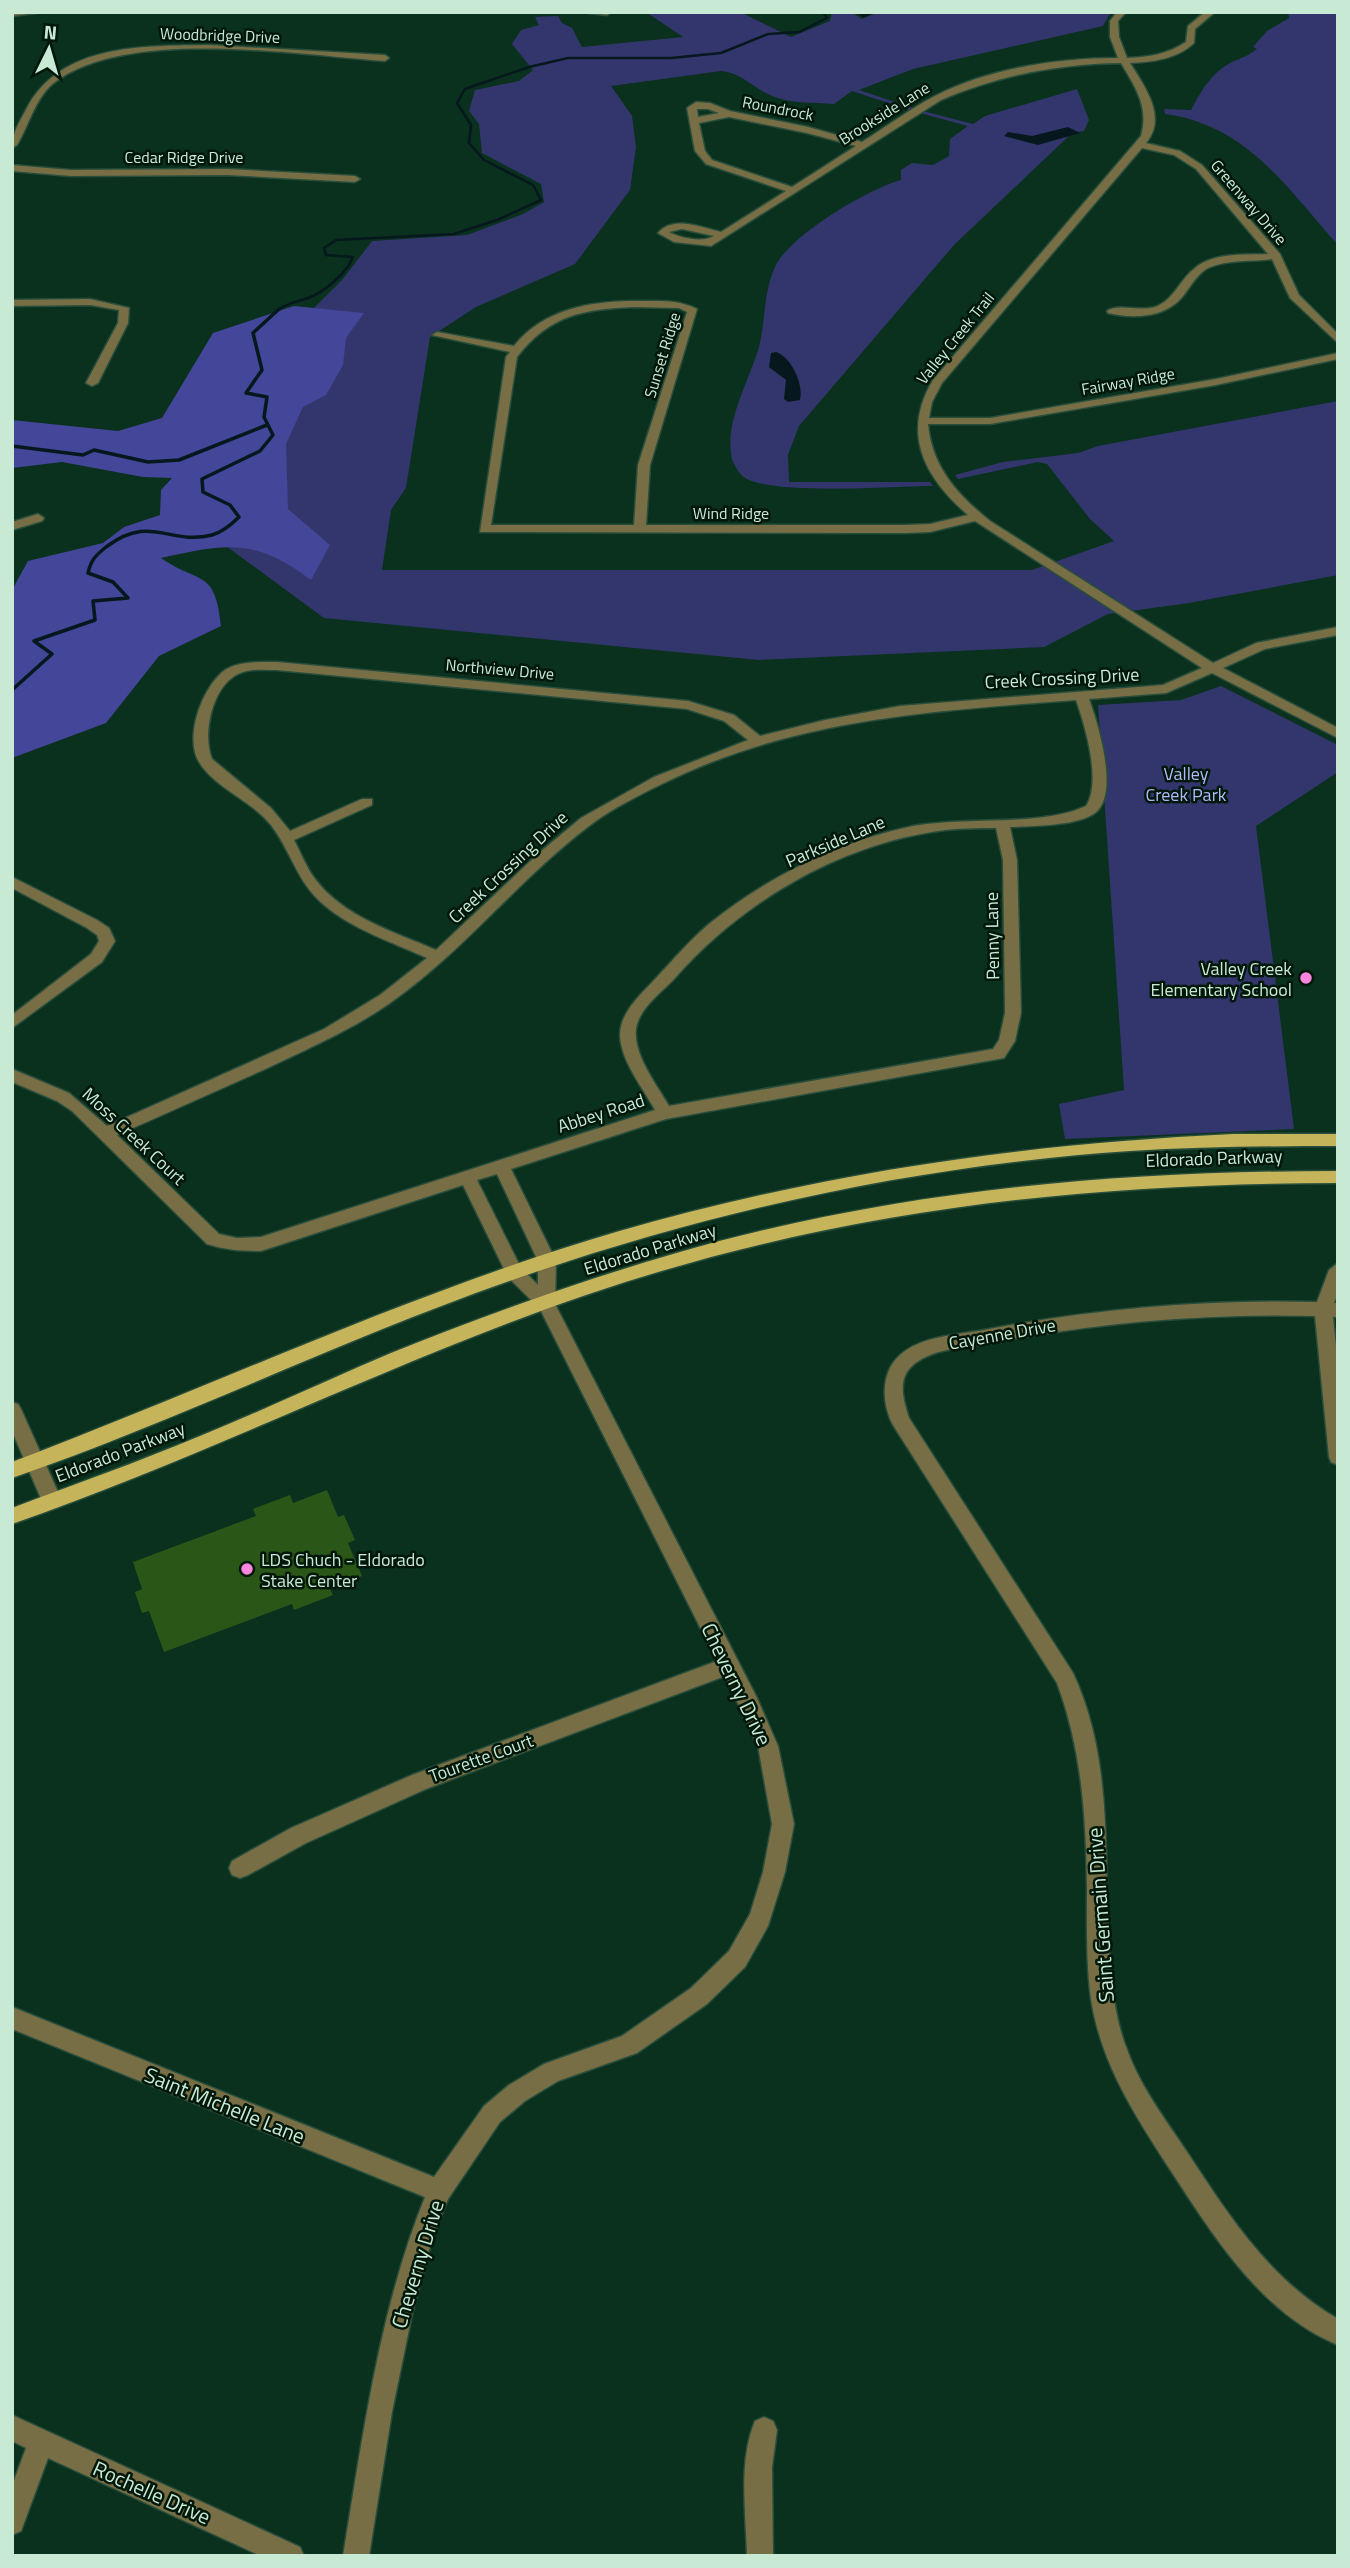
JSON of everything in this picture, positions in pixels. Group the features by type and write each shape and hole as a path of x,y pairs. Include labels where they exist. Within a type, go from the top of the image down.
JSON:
{"main road":[{"name":"Eldorado Parkway","path":"12,1470 514,1272 723,1209 934,1167 1143,1144 1338,1140"},
{"name":"Eldorado Parkway","path":"12,1516 138,1470 447,1338 728,1247 805,1227 932,1203 1158,1179 1229,1176 1338,1177"}],"street":[{"path":"12,13 40,12"},
{"path":"584,12 607,12"},
{"name":"Valley Creek Trail","path":"1122,12 1114,21 1113,29 1124,58 1150,109 1150,126 1140,145 941,376 929,395 922,421 923,444 936,473 957,500 977,517 1212,668 1338,734"},
{"name":"Brookside Lane","path":"721,235 921,107 959,89 1067,63 1162,57 1176,53 1190,43 1192,26 1211,12"},
{"name":"Woodbridge Drive","path":"12,145 50,81 73,66 98,57 170,47 385,58"},
{"name":"Roundrock","path":"729,114 694,121 692,108 696,105 710,106 729,114 808,130 862,145"},
{"path":"694,121 700,151 709,162 792,190"},
{"name":"Greenway Drive","path":"1140,145 1171,152 1195,163 1276,256 1291,291 1338,340"},
{"name":"Cedar Ridge Drive","path":"12,169 80,173 227,172 355,179"},
{"path":"1112,311 1140,313 1161,309 1178,297 1198,270 1209,264 1276,256"},
{"path":"12,303 90,302 124,308 123,323 92,383"},
{"name":"Sunset Ridge","path":"516,350 525,339 547,323 590,306 629,303 692,309 643,465 640,529"},
{"path":"436,335 516,350"},
{"name":"Wind Ridge","path":"516,350 507,372 484,529 920,528 977,517"},
{"name":"Fairway Ridge","path":"922,421 990,421 1216,382 1338,356"},
{"path":"12,526 38,518"},
{"name":"Creek Crossing Drive","path":"106,1133 330,1033 385,999 439,957 534,864 586,821 659,780 758,741 900,710 1166,690 1275,642 1338,631"},
{"name":"Northview Drive","path":"286,838 262,806 204,759 200,734 205,715 217,690 229,674 250,667 277,666 688,705 729,718 758,741"},
{"name":"Parkside Lane","path":"665,1113 631,1049 628,1028 640,1005 703,937 723,920 783,884 875,842 940,826 1077,816 1092,809 1098,797 1099,784 1091,719 1082,697"},
{"path":"367,802 286,838 300,866 318,892 373,928 439,957"},
{"name":"Penny Lane","path":"1001,822 1007,836 1010,860 1013,964 1011,1031 1002,1048"},
{"path":"12,882 92,924 104,932 107,941 97,958 12,1023"},
{"name":"Abbey Road","path":"219,1242 261,1244 665,1113 985,1057 998,1054 1002,1048"},
{"name":"Moss Creek Court","path":"12,1075 63,1097 106,1133 219,1242"},
{"name":"Cheverny Drive","path":"501,1165 547,1261 546,1304"},
{"name":"Cheverny Drive","path":"356,2556 379,2412 401,2310 421,2236 439,2191 492,2113 517,2093 552,2072 629,2045 699,1996 737,1959 760,1918 774,1872 783,1824 777,1780 768,1746 729,1665 546,1304 514,1272 467,1177"},
{"path":"1338,1270 1330,1310 1338,1457"},
{"name":"Cayenne Drive","path":"993,1565 900,1420 894,1401 893,1381 899,1367 909,1356 959,1340 1056,1324 1247,1307 1330,1310"},
{"path":"12,1409 52,1501"},
{"name":"Saint Germain Drive","path":"993,1565 1066,1679 1084,1726 1090,1754 1098,1962 1104,2005 1120,2062 1141,2104 1205,2202 1261,2275 1282,2295 1338,2333"},
{"name":"Tourette Court","path":"240,1868 289,1838 358,1806 512,1745 651,1699 729,1665"},
{"name":"Saint Michelle Lane","path":"12,2018 439,2191"},
{"name":"Rochelle Drive","path":"12,2428 291,2556"},
{"path":"760,2556 759,2467 764,2430"},
{"path":"12,2522 41,2442"}],"green space":[{"path":"646,12 740,12 791,37 830,21 832,12 851,12 862,19 879,12 1111,12 1103,26 913,69 859,90 913,108 910,110 852,91 834,104 779,99 735,75 721,71 611,86 632,116 636,147 630,190 575,264 476,307 430,337 406,488 391,510 382,570 1032,570 1114,541 1090,519 1047,464 1038,462 958,479 955,475 1003,462 1078,453 1098,446 1338,401 1338,575 1189,603 1108,614 1044,647 759,660 324,618 226,546 308,314 343,279 372,241 467,235 523,214 544,202 541,184 482,153 479,124 469,111 475,90 519,81 533,70 512,44 521,30 539,25 535,17 558,16 562,23 572,28 582,47 683,37"},
{"path":"1288,12 1338,12 1338,245 1282,181 1242,145 1194,120 1165,114 1164,109 1191,110 1213,77 1225,66 1257,49 1253,47 1267,31 1289,18"},
{"path":"1077,89 1089,120 1084,131 1072,133 954,245 799,426 788,455 789,482 930,482 933,486 805,488 758,483 744,477 731,457 732,427 759,347 772,275 785,253 832,214 901,180 901,170 912,163 933,165 949,156 950,139 968,126 920,113 923,111 973,124 985,116"},
{"name":"Valley Creek Park","path":"1221,686 1338,745 1338,772 1256,826 1294,1129 1065,1139 1059,1104 1124,1090 1098,705 1181,700"}],"shaded area":[{"path":"1068,127 1080,133 1038,145 1004,136 1008,132 1032,136"},
{"path":"294,306 364,313 346,338 343,365 326,395 303,407 286,444 288,509 330,545 311,580 273,557 240,548 204,549 161,558 210,586 215,595 221,626 159,656 106,723 12,758 12,590 28,561 103,543 124,527 160,515 161,490 172,478 143,477 62,462 12,468 12,420 118,431 162,418 213,333"},
{"path":"776,352 787,360 796,373 800,400 788,402 784,399 786,380 769,367 771,353"}],"building":[{"name":"LDS Chuch - Eldorado Stake Center","path":"327,1490 338,1517 344,1515 355,1540 348,1543 362,1576 330,1589 333,1595 294,1610 292,1604 164,1652 149,1611 142,1613 135,1592 142,1589 133,1562 256,1516 253,1509 290,1495 293,1503"}],"waterway":[{"path":"277,311 321,292 346,269 353,257 326,255 324,248 336,240 454,234 497,220 541,200 533,185 484,160 469,143 471,125 457,103 465,89 529,67 568,58 671,58 721,53 768,34 799,32 827,18 823,12"},
{"path":"859,12 863,16 874,12"},
{"path":"12,690 52,654 34,641 95,620 93,601 128,598 113,582 88,573 94,558 106,547 135,532 160,532 184,537 212,535 227,528 239,517 230,505 203,492 202,479 260,451 273,435 264,417 267,397 246,393 262,370 253,333 279,309"},
{"path":"12,446 83,455 94,450 148,462 179,460 267,425"}],"place":[{"name":"Valley Creek Elementary School","path":"1306,978"},
{"name":"LDS Chuch - Eldorado Stake Center","path":"247,1569"}]}
